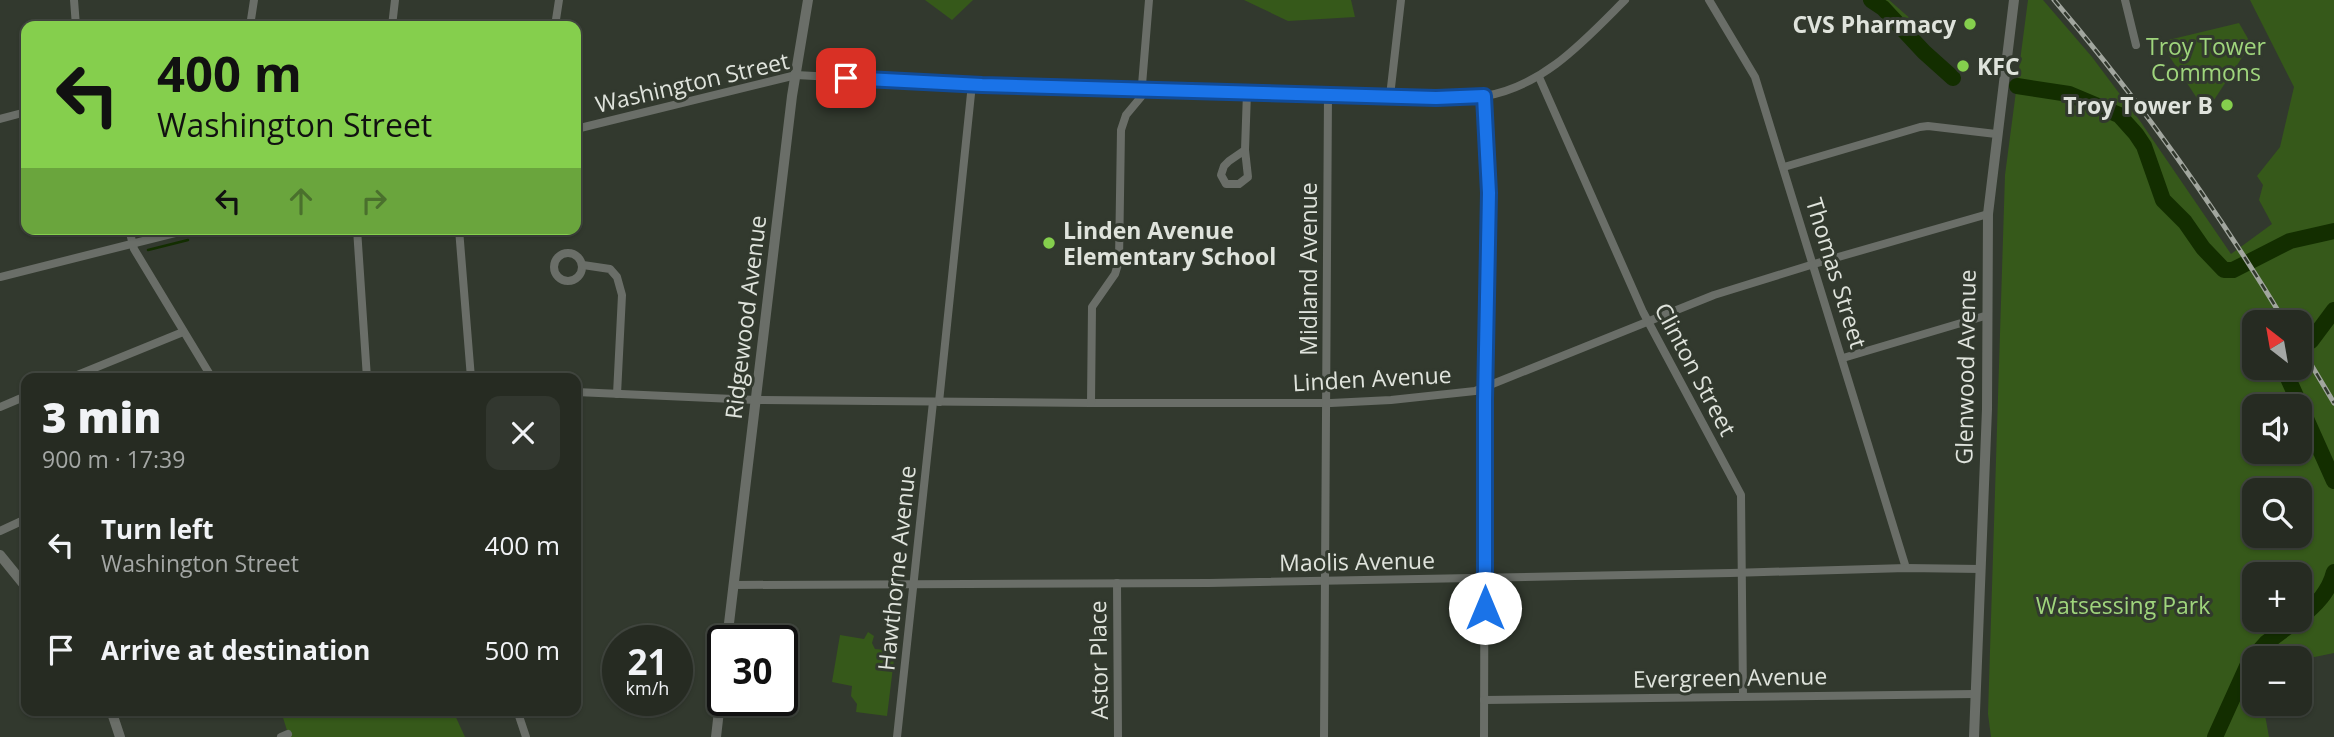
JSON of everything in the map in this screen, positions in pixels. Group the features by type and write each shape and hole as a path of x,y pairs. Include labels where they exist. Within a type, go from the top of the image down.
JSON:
{"street":[{"path":"74,0 76,21"},
{"path":"251,21 254,0"},
{"path":"393,21 395,0"},
{"path":"556,21 559,0"},
{"name":"Ridgewood Avenue","path":"729,625 796,75 808,0"},
{"path":"1091,403 1092,307 1115,274 1119,261 1122,130 1126,115 1141,97 1149,0"},
{"path":"1390,96 1401,0"},
{"name":"Washington Street","path":"581,129 796,75 972,85 1436,98 1484,96 1539,76 1565,59 1625,0"},
{"name":"Thomas Street","path":"1709,0 1755,77 1906,568"},
{"name":"Glenwood Avenue","path":"1975,735 1987,409 1988,215 2014,0"},
{"path":"2125,0 2136,45"},
{"name":"Clinton Street","path":"1539,76 1648,321 1741,495 1743,696"},
{"name":"Hawthorne Avenue","path":"897,737 972,85"},
{"path":"1245,150 1247,92"},
{"name":"Midland Avenue","path":"1324,737 1328,94"},
{"path":"1484,96 1489,193 1485,386 1484,737"},
{"path":"0,120 21,114"},
{"path":"1784,167 1920,127 1996,134"},
{"name":"Linden Avenue","path":"581,392 756,400 1328,403 1391,400 1475,391 1714,295 1988,215"},
{"path":"131,235 133,244 209,373"},
{"path":"0,277 168,235"},
{"path":"357,235 368,373"},
{"path":"459,235 471,373"},
{"path":"583,265 610,269 617,277 622,295 617,394"},
{"path":"1843,358 1988,315"},
{"path":"82,373 183,332"},
{"path":"0,407 21,398"},
{"path":"0,531 21,521"},
{"path":"0,555 21,581"},
{"name":"Maolis Avenue","path":"733,585 1324,581 1906,568 1981,569"},
{"name":"Astor Place","path":"1117,583 1118,737"},
{"name":"Evergreen Avenue","path":"1485,701 1975,694"},
{"path":"113,716 120,737"},
{"path":"519,716 526,737"},
{"path":"716,737 718,716"}],"green space":[{"path":"925,0 973,0 952,20"},
{"path":"1244,0 1351,0 1355,17 1288,21"},
{"path":"1864,0 1889,0 1913,21 1913,33 1927,60"},
{"name":"Watsessing Park","path":"2028,0 2043,0 2092,57 2140,121 2231,254 2272,224 2259,200 2263,185 2257,176 2280,147 2294,87 2250,0 2334,0 2334,653 2312,658 2312,646 2242,646 2242,716 2265,716 2269,737 1991,737 1988,714 2005,175"},
{"name":"Troy Tower Commons","path":"2239,23 2251,44 2206,112 2160,42"},
{"path":"868,632 874,636 872,643 875,649 895,651 887,716 856,712 857,704 851,696 852,686 832,682 840,635 864,639"},
{"path":"283,716 455,716 465,737 289,737"}],"waterway":[{"path":"1871,0 1883,8 1924,52 1953,78"},
{"path":"2017,86 2069,94 2119,115 2144,146 2163,200 2185,222 2203,248 2224,270 2233,270 2290,241 2334,231"},
{"path":"148,250 188,240"},
{"path":"2312,340 2334,310"},
{"path":"2289,380 2334,481"},
{"path":"2312,607 2329,586 2334,572"},
{"path":"2215,737 2249,662 2266,643 2281,632"}],"railway":[{"path":"2054,0 2117,77 2176,156 2277,310"},
{"path":"2312,366 2334,403"}],"place":[{"name":"CVS Pharmacy","path":"1970,24"},
{"name":"KFC","path":"1963,66"},
{"name":"Troy Tower B","path":"2227,105"},
{"name":"Linden Avenue Elementary School","path":"1049,243"}],"route":[{"path":"846,78 982,85 1436,98 1484,96 1489,193 1485,608"}]}
